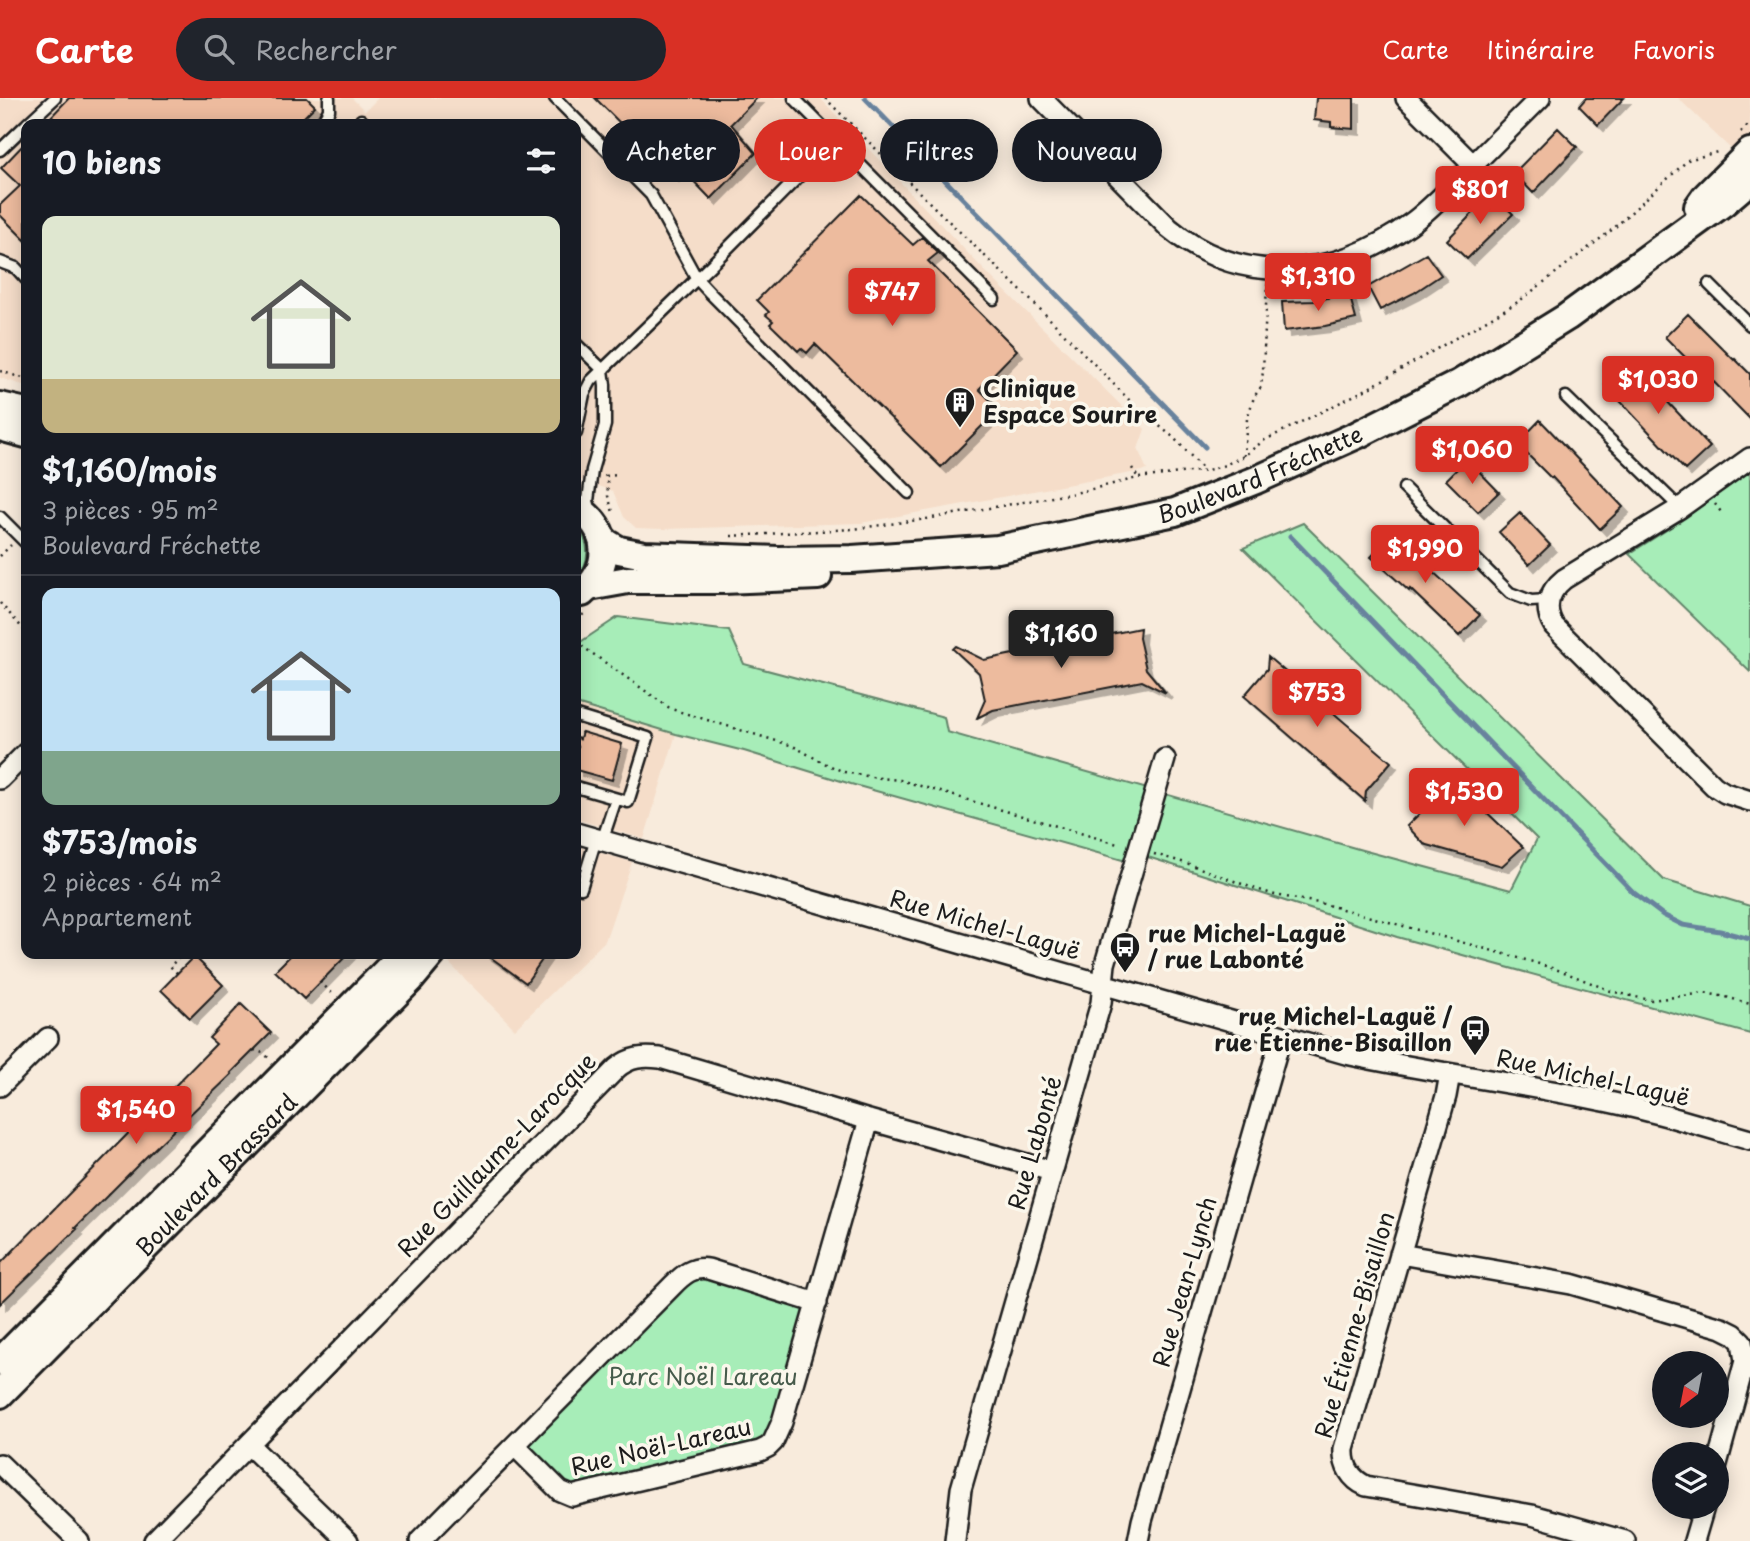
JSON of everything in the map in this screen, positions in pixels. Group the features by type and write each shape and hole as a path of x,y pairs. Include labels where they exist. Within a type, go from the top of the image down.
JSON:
{"main road":[{"name":"Boulevard Fréchette","path":"1677,237 1705,197 1750,152"},
{"name":"Boulevard Fréchette","path":"581,511 604,526 613,547 627,553 713,558 852,559 998,549 1175,512 1357,435 1460,383 1567,317 1723,203 1750,180"},
{"path":"0,406 21,411"},
{"path":"0,427 21,433"},
{"path":"582,591 599,572 603,560 604,526"},
{"name":"Boulevard Fréchette","path":"582,591 628,580 723,580 861,573 953,563 998,549"},
{"name":"Boulevard Brassard","path":"0,1362 399,959"},
{"name":"Boulevard Brassard","path":"0,1394 428,959"}],"street":[{"path":"1041,98 1178,235 1194,247 1234,264 1279,270 1304,268 1365,250 1412,223 1435,204 1541,98"},
{"path":"1406,98 1473,165"},
{"path":"1750,458 1680,508 1564,579 1554,588 1548,600 1547,611 1554,626 1714,786 1750,801"},
{"path":"0,779 21,758"},
{"name":"Rue Labonté","path":"955,1541 961,1489 1101,1003 1105,964 1165,759"},
{"name":"Rue Michel-Laguë","path":"581,835 1281,1037 1358,1057 1594,1098 1750,1140"},
{"name":"Rue Jean-Lynch","path":"1138,1541 1281,1037"},
{"path":"0,1086 48,1038"},
{"name":"Rue Guillaume-Larocque","path":"154,1541 623,1063 638,1057 660,1058 1052,1171"},
{"name":"Rue Étienne-Bisaillon","path":"1450,1074 1447,1096 1345,1449 1346,1464 1353,1477 1366,1486 1532,1515 1625,1541"},
{"name":"Rue Noël-Lareau","path":"515,1446 556,1488 572,1496 763,1450 773,1442 782,1422 869,1120"},
{"path":"1400,1254 1571,1284 1722,1328 1734,1334 1742,1342 1745,1368 1723,1442"},
{"path":"420,1541 688,1272 708,1269 817,1303"},
{"path":"249,1445 348,1541"},
{"path":"0,1464 79,1541"},
{"path":"1694,1541 1700,1519"}],"lane":[{"path":"33,119 55,98"},
{"path":"324,119 329,110 328,98"},
{"path":"555,98 576,119"},
{"path":"794,98 816,119"},
{"path":"581,124 651,195 697,279 909,493"},
{"path":"0,150 21,131"},
{"path":"866,169 994,299"},
{"path":"581,409 584,394 591,381 793,182"},
{"path":"0,261 16,268 21,274"},
{"path":"1709,284 1750,325"},
{"path":"581,349 603,370 605,385 605,425 592,470 588,501 604,526"},
{"path":"1566,397 1680,508"},
{"path":"1404,488 1510,593 1531,601 1548,600"},
{"path":"0,517 21,538"},
{"path":"581,718 648,738 628,802 581,788"},
{"path":"581,888 616,799"}],"path":[{"path":"825,98 1137,408 1173,438 1204,470"},
{"path":"724,536 853,528 926,519 1075,493 1138,478 1213,469 1244,456 1263,441 1367,389 1518,302 1613,229 1688,160 1721,151"},
{"path":"1244,456 1247,419 1254,397 1261,387 1267,279"},
{"path":"0,371 21,377"},
{"path":"1132,467 1138,478"},
{"path":"599,472 606,476 619,475"},
{"path":"604,526 608,496 606,476"},
{"path":"0,556 13,543"},
{"path":"0,603 21,626"},
{"path":"581,646 671,709 793,746 844,772 900,780 1130,847"},
{"path":"1148,852 1275,895 1324,904 1533,962 1611,991 1652,1000 1705,993 1750,1004"},
{"path":"177,973 170,967 178,959"},
{"path":"320,982 337,998"},
{"path":"254,1050 263,1053 273,1063"}],"shaded area":[{"path":"0,98 352,98 365,111 378,98 820,98 840,119 754,119 754,182 866,182 866,146 880,161 880,182 900,182 985,271 1145,429 1138,449 1147,470 861,523 636,528 624,517 613,491 581,480 581,119 21,119 21,384 0,378"},
{"path":"1678,98 1750,98 1750,167 1712,131"},
{"path":"581,706 676,734 644,839 581,820"},
{"path":"581,847 632,862 605,941 515,1029 448,962 450,959 581,959"}],"green space":[{"path":"1750,471 1750,672 1629,554"},
{"path":"1303,523 1664,880 1750,906 1750,1034 1397,937 1148,857 1126,861 581,706 581,642 618,617 729,631 744,664 944,717 947,732 1511,890 1537,839 1243,548"},
{"path":"581,533 587,545 581,572"},
{"name":"Parc Noël Lareau","path":"704,1269 818,1307 772,1454 569,1492 515,1451 666,1287"}],"building":[{"path":"69,98 307,98 315,106 302,119 49,119"},
{"path":"595,98 757,98 736,119 616,119"},
{"path":"1316,98 1354,98 1354,129 1331,127 1331,122 1314,120"},
{"path":"1586,98 1624,98 1598,125 1579,106"},
{"path":"1558,128 1577,147 1533,193 1514,173"},
{"path":"740,134 754,151 754,155 740,169"},
{"path":"21,147 21,236 0,215 0,205 20,186 1,168"},
{"path":"695,182 728,182 711,199"},
{"path":"1492,193 1513,214 1467,259 1447,240"},
{"path":"861,195 913,245 922,237 938,253 928,261 1017,350 979,389 999,409 941,467 815,344 807,353 801,348 798,351 770,324 773,321 766,315 769,312 757,300"},
{"path":"1426,254 1441,275 1414,293 1380,310 1368,287"},
{"path":"1349,293 1356,319 1284,331 1282,302 1314,301"},
{"path":"1688,314 1750,374 1750,419 1665,337"},
{"path":"1630,362 1710,447 1685,470 1605,385"},
{"path":"1540,420 1623,507 1600,529 1517,444"},
{"path":"1467,459 1499,492 1478,512 1446,480"},
{"path":"1520,513 1550,545 1529,565 1499,532"},
{"path":"1392,534 1480,615 1459,636 1410,589 1409,591 1371,557"},
{"path":"1140,628 1139,638 1146,669 1166,693 1142,681 993,710 977,718 985,700 979,673 953,649 956,646 984,660"},
{"path":"1268,657 1391,762 1366,791 1365,801 1244,696 1267,669"},
{"path":"582,732 622,744 612,780 581,771"},
{"path":"1453,780 1523,847 1502,866 1424,844 1407,826"},
{"path":"191,959 197,959 223,985 190,1018 161,990"},
{"path":"287,959 343,959 304,999 275,971"},
{"path":"493,959 543,959 526,983"},
{"path":"241,1004 271,1033 0,1304 0,1264 216,1044 209,1038"}],"waterway":[{"path":"865,98 1205,447"},
{"path":"1290,536 1634,893 1663,915 1683,925 1750,939"}],"place":[{"name":"Clinique Espace Sourire","path":"960,429"},
{"name":"rue Michel-Laguë / rue Labonté","path":"1125,974"},
{"name":"rue Michel-Laguë / rue Étienne-Bisaillon","path":"1475,1057"}]}
